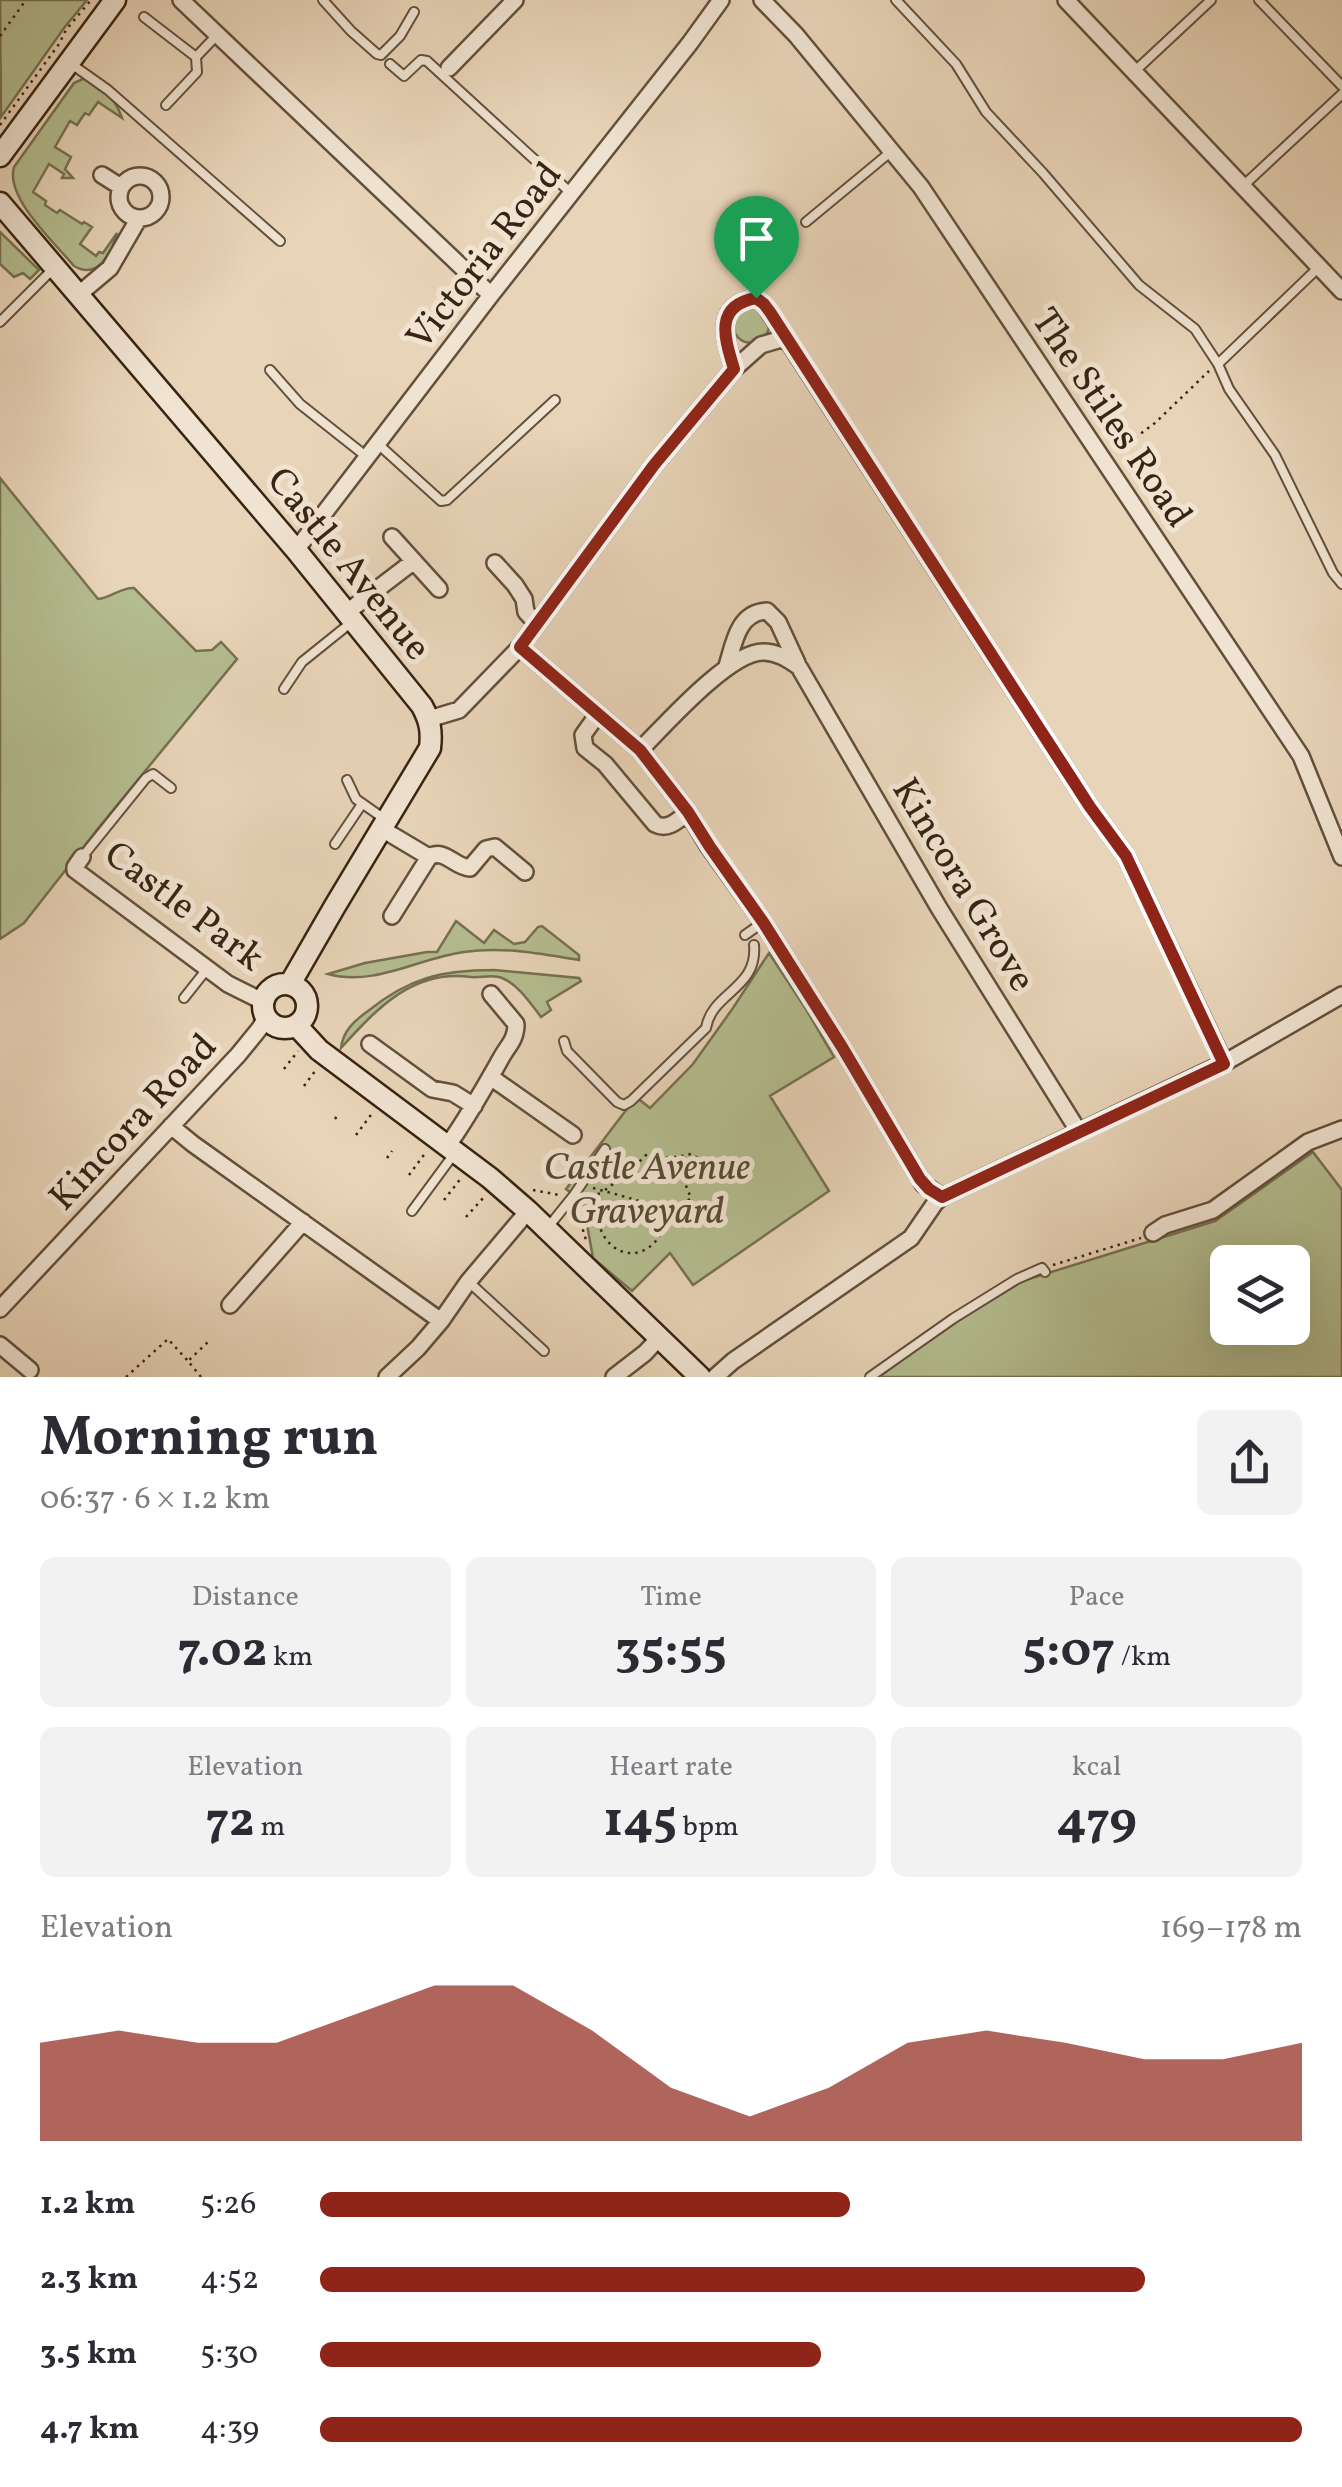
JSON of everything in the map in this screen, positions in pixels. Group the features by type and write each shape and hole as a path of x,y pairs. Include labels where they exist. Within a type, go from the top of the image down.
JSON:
{"street":[{"path":"0,156 114,0"},
{"path":"181,0 492,295"},
{"path":"449,68 515,0"},
{"name":"Victoria Road","path":"296,550 721,0"},
{"name":"The Stiles Road","path":"762,0 796,35 921,188 1301,756 1342,857"},
{"path":"1066,0 1342,292"},
{"path":"102,175 121,187"},
{"path":"142,175 157,182 162,198 160,206 147,217 139,218 131,216 120,204 121,187 126,180 142,175"},
{"name":"Castle Avenue","path":"0,203 8,218 296,550 422,706 429,720 430,748 290,984 270,990 265,1008"},
{"path":"78,295 110,268 139,218"},
{"path":"734,369 724,326 733,308 756,298 764,304 1090,807 1126,856 1224,1064"},
{"path":"429,720 459,710 520,647 654,465 747,354 785,338"},
{"path":"392,537 439,589"},
{"path":"350,617 414,562"},
{"path":"495,564 516,584 526,612 538,624"},
{"name":"Kincora Grove","path":"727,666 744,620 755,611 767,611 778,622 799,668 939,908 1078,1132"},
{"path":"520,647 640,750 688,812 763,922 920,1179 942,1197"},
{"name":"Kincora Grove","path":"640,750 727,666 746,655 764,652 785,657 799,668"},
{"path":"598,714 583,735 585,748 604,764 655,824 668,826 688,812"},
{"path":"384,825 429,857"},
{"path":"392,916 429,857 435,854 470,868 486,849 495,847 526,872"},
{"name":"Castle Park","path":"82,857 75,870 206,969 256,998 265,1008"},
{"path":"290,984 307,1000 299,1036"},
{"path":"446,1146 514,1041 513,1018 491,994"},
{"path":"715,1377 732,1361 911,1238 942,1197 1224,1064 1342,995"},
{"path":"265,1008 280,1028 319,1050 528,1211 700,1377"},
{"name":"Kincora Road","path":"0,1309 238,1055 260,1028 265,1008"},
{"path":"370,1044 432,1090 453,1093 474,1106"},
{"path":"492,1078 574,1135"},
{"path":"170,1126 441,1322"},
{"path":"1153,1233 1165,1225 1213,1210 1308,1142 1342,1129"},
{"path":"386,1377 441,1322 468,1282 528,1211"},
{"path":"226,1309 302,1222"},
{"path":"614,1377 659,1338"},
{"path":"0,1344 30,1370"}],"lane":[{"path":"323,0 351,31 381,55 400,36 414,12"},
{"path":"896,0 956,64 986,112 1139,285 1194,329 1275,455 1342,584"},
{"path":"1135,71 1211,0"},
{"path":"1259,0 1342,86"},
{"path":"144,17 196,57"},
{"path":"166,105 197,72 196,57 218,34"},
{"path":"390,64 404,76 422,60 427,61 572,194"},
{"path":"69,63 108,90 280,240"},
{"path":"1241,187 1342,94"},
{"path":"806,222 893,150"},
{"path":"1218,364 1319,267"},
{"path":"0,322 54,268"},
{"path":"270,370 300,404 368,458"},
{"path":"378,444 441,501 446,500 555,400"},
{"path":"284,690 302,662 350,617"},
{"path":"82,857 146,778 154,774 171,788"},
{"path":"347,780 356,799 384,825"},
{"path":"335,844 362,804"},
{"path":"745,935 763,922"},
{"path":"564,1041 579,1064 624,1105 706,1028 708,1015 744,980 756,961 754,946"},
{"path":"184,998 206,969"},
{"path":"412,1211 446,1146"},
{"path":"547,1230 605,1149"},
{"path":"870,1377 1016,1279 1043,1270"},
{"path":"468,1282 544,1350"}],"path":[{"path":"0,36 26,0"},
{"path":"0,125 91,0"},
{"path":"756,298 775,257 806,222"},
{"path":"1104,460 1155,423 1218,364"},
{"path":"284,1069 299,1036"},
{"path":"304,1086 321,1063"},
{"path":"356,1135 378,1105"},
{"path":"335,1118 339,1113"},
{"path":"409,1175 446,1146"},
{"path":"387,1158 392,1151"},
{"path":"583,1182 602,1190 661,1209 670,1214 691,1198 684,1181 700,1162 691,1154 670,1158 647,1154 602,1190 596,1214 604,1238 616,1252 636,1254 646,1252 663,1233 670,1214"},
{"path":"444,1200 466,1171"},
{"path":"466,1217 489,1192"},
{"path":"1043,1270 1153,1233"},
{"path":"126,1377 168,1340 201,1377"},
{"path":"188,1361 208,1342"}],"green space":[{"path":"0,0 87,0 1,117"},
{"path":"85,78 108,94 122,118 98,102 77,125 70,121 55,147 71,157 65,169 73,178 62,178 64,174 49,164 33,192 57,213 60,210 92,227 80,244 96,256 103,253 117,233 102,263 90,270 74,266 44,233 24,206 13,179 14,167 74,83"},
{"path":"0,232 39,270 30,279 23,273 14,277 0,264"},
{"path":"751,307 763,313 769,325 763,337 751,343 739,337 733,325 739,313"},
{"path":"0,478 98,599 134,588 196,651 212,650 221,642 237,659 24,923 0,939"},
{"path":"456,921 484,943 494,930 514,944 525,942 542,926 579,955 579,960 479,950 362,977 328,974 365,963 437,952"},
{"name":"Castle Avenue Graveyard","path":"769,953 834,1057 770,1096 829,1191 693,1285 670,1253 632,1291 593,1258 583,1202 566,1189 636,1097 650,1108 693,1064"},
{"path":"494,970 581,981 547,1002 551,1010 541,1017 519,990 502,978 432,979 383,1005 341,1048 354,1023 398,991 442,974"},
{"path":"1313,1152 1342,1190 1342,1377 879,1377 1016,1283 1215,1221"}],"route":[{"path":"756,298 770,312 1090,807 1126,856 1224,1064 942,1197 920,1179 763,922 650,762 520,647 654,465 734,369 724,326 733,308 756,298"}]}
